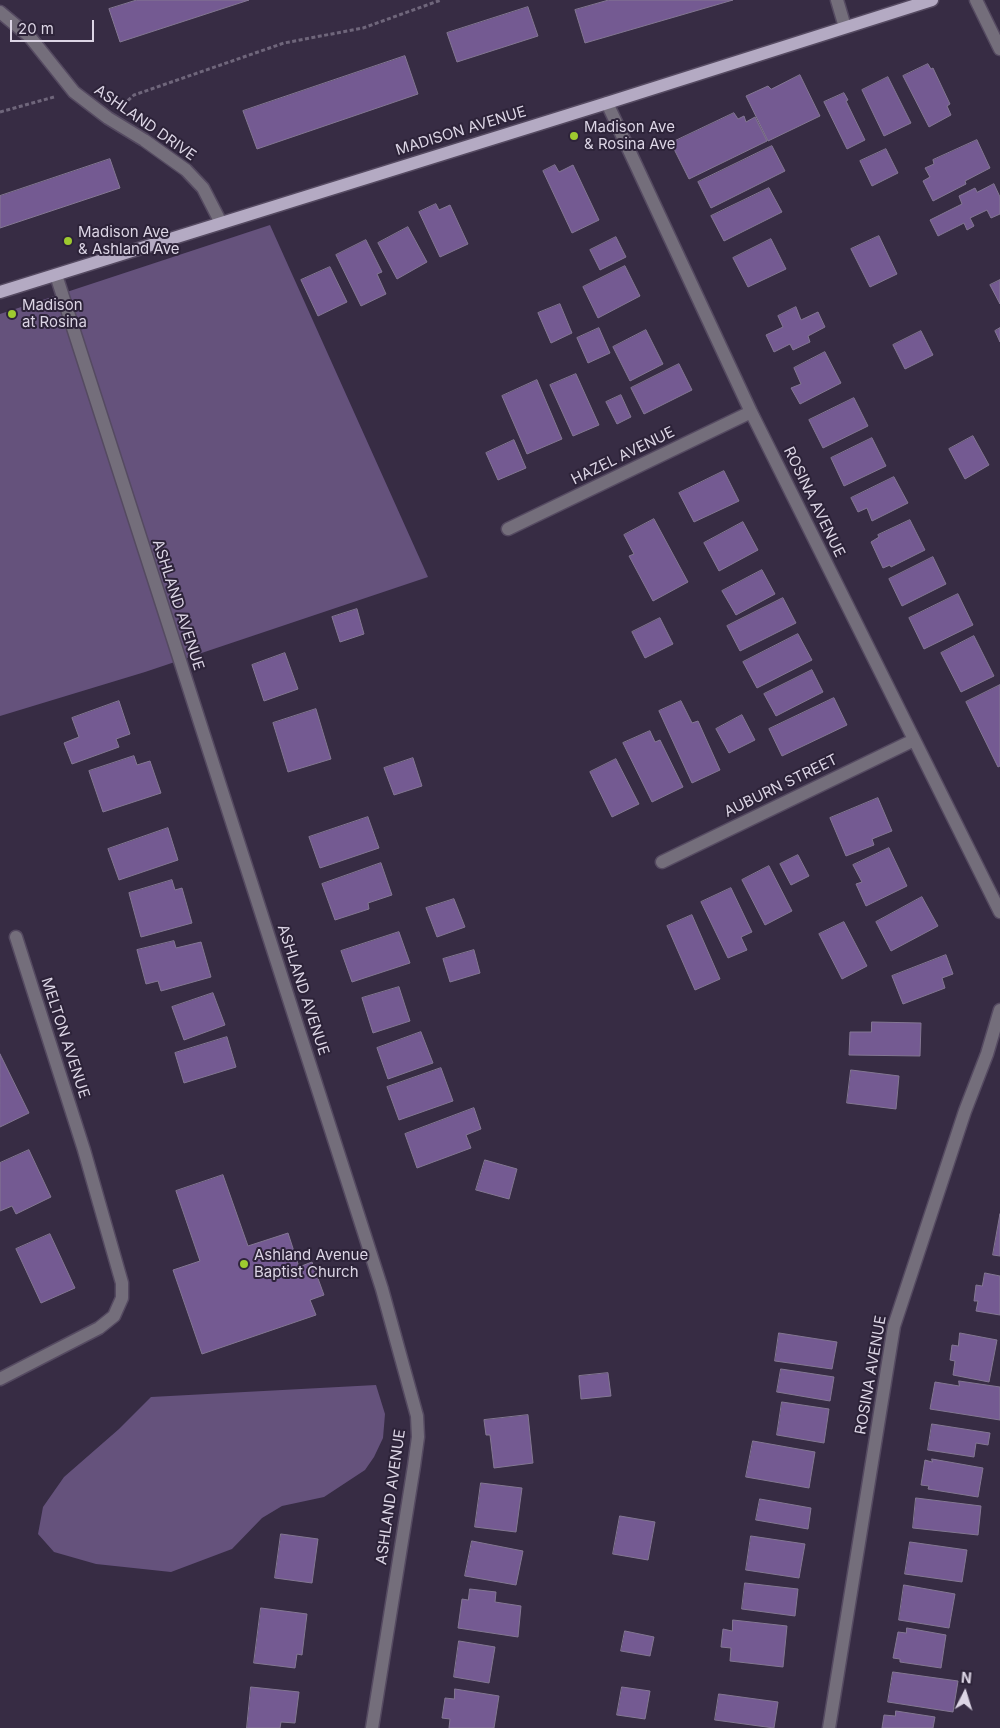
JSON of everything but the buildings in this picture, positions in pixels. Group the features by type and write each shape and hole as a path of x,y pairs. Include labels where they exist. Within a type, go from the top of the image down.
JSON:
{"main road":[{"name":"MADISON AVENUE","path":"0,292 932,0"}],"street":[{"path":"837,0 845,27"},
{"path":"976,0 1000,49"},
{"name":"ASHLAND DRIVE","path":"0,12 30,37 74,92 108,118 144,140 186,170 203,188 220,223"},
{"name":"ROSINA AVENUE","path":"606,103 751,412 1000,912"},
{"name":"ASHLAND AVENUE","path":"56,275 382,1289 417,1416 418,1437 414,1466 372,1728"},
{"name":"HAZEL AVENUE","path":"508,529 751,412"},
{"name":"AUBURN STREET","path":"662,862 914,740"},
{"name":"MELTON AVENUE","path":"0,1379 99,1328 114,1316 122,1298 122,1283 84,1150 16,937"},
{"name":"ROSINA AVENUE","path":"829,1728 894,1326 965,1111 988,1054 1000,1010"}],"path":[{"path":"108,118 134,95 284,43 364,28 441,0"},
{"path":"0,112 74,92"}],"shaded area":[{"path":"270,225 428,577 145,672 0,716 0,314"},
{"path":"376,1385 385,1414 383,1438 365,1470 324,1497 282,1506 262,1518 232,1549 171,1572 96,1564 54,1552 38,1534 43,1507 64,1477 119,1429 151,1397"}],"place":[{"name":"Madison Ave & Rosina Ave","path":"574,136"},
{"name":"Madison Ave & Ashland Ave","path":"68,241"},
{"name":"Madison at Rosina","path":"12,314"},
{"name":"Ashland Avenue Baptist Church","path":"244,1264"}]}
